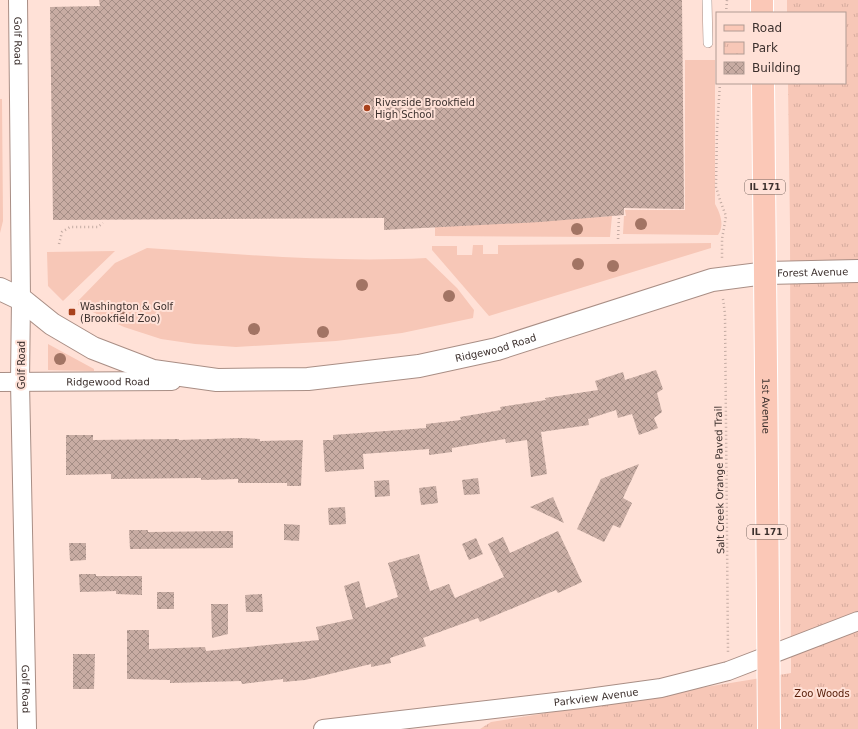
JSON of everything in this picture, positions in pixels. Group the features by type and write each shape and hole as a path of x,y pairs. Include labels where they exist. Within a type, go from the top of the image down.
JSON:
{"main road":[{"path":"762,0 762,12"},
{"name":"1st Avenue","path":"763,84 766,274 769,729"}],"street":[{"name":"Golf Road","path":"18,0 21,299 20,382 27,729"},
{"name":"Forest Avenue","path":"766,274 858,271"},
{"name":"Ridgewood Road","path":"0,382 308,379 419,366 497,349 712,280 766,274"},
{"name":"Ridgewood Road","path":"0,289 21,299 52,324 93,348 153,371 216,380"},
{"name":"Parkview Avenue","path":"323,729 459,721 661,688 728,670 858,621"}],"lane":[{"path":"707,0 708,43"}],"path":[{"path":"726,12 727,0"},
{"path":"720,84 716,130 716,187 726,216 722,246"},
{"path":"618,239 619,215"},
{"path":"58,244 62,232 70,227 98,227 103,223"},
{"name":"Salt Creek Orange Paved Trail","path":"723,304 725,314 728,655"}],"green space":[{"name":"Zoo Woods","path":"787,0 858,0 858,729 480,729 491,722 791,673 790,228 788,84 846,84 846,12 787,12"},
{"path":"685,60 715,60 715,204 721,219 720,231 718,235 623,234 624,216 626,216 625,210 685,210"},
{"path":"0,99 2,99 3,221 0,233"},
{"path":"612,216 610,237 435,236 435,227"},
{"path":"711,243 711,248 489,316 432,250 432,246 457,246 457,255 472,255 473,245 483,245 483,254 498,254 498,245"},
{"path":"147,248 321,259 426,258 457,288 474,310 473,318 402,333 336,341 236,347 195,344 161,339 124,327 78,305 78,301 115,263"},
{"path":"115,251 63,301 48,286 47,252"},
{"path":"48,344 94,369 94,371 48,370"}],"building":[{"name":"Riverside Brookfield High School","path":"99,0 682,0 684,209 624,208 624,215 540,222 384,230 384,218 53,220 50,7 100,6"},
{"path":"656,370 663,389 657,393 662,412 654,418 658,428 639,435 632,414 618,418 616,410 588,419 589,425 541,432 547,474 531,477 527,440 506,443 505,439 452,448 452,452 429,455 429,449 363,454 364,469 325,472 323,440 333,440 333,435 426,428 426,424 461,420 460,417 501,410 500,407 598,390 595,381 623,372 625,380"},
{"path":"66,435 93,435 93,440 241,438 260,439 260,441 303,440 301,486 287,486 287,483 238,483 238,479 111,479 111,474 66,475"},
{"path":"639,464 623,498 632,503 620,528 613,525 604,542 577,529 601,479"},
{"path":"478,478 480,494 464,495 462,480"},
{"path":"389,480 390,496 375,497 374,481"},
{"path":"436,486 438,503 421,505 419,488"},
{"path":"553,497 564,523 530,507"},
{"path":"345,507 346,524 329,525 328,508"},
{"path":"284,524 300,525 299,541 284,540"},
{"path":"129,530 148,530 148,532 233,531 233,548 130,549"},
{"path":"558,531 582,582 558,593 556,590 480,622 478,618 423,638 426,646 390,658 391,663 371,667 371,664 305,680 283,682 283,679 242,684 241,681 170,683 170,680 127,679 127,630 149,630 149,649 205,647 206,651 319,640 316,627 353,619 344,586 359,581 366,608 398,597 388,563 419,554 430,591 449,584 455,598 504,577 488,544 503,537 510,553"},
{"path":"476,538 483,554 469,560 462,544"},
{"path":"69,543 86,543 86,560 70,561"},
{"path":"79,574 96,574 96,576 142,576 142,595 116,594 116,591 80,592"},
{"path":"157,592 174,592 174,609 157,609"},
{"path":"262,594 263,612 246,612 245,595"},
{"path":"211,604 228,604 228,634 212,638"},
{"path":"73,654 95,654 94,689 73,689"}],"place":[{"name":"Riverside Brookfield High School","path":"367,108"},
{"name":"Washington & Golf (Brookfield Zoo)","path":"72,312"}]}
